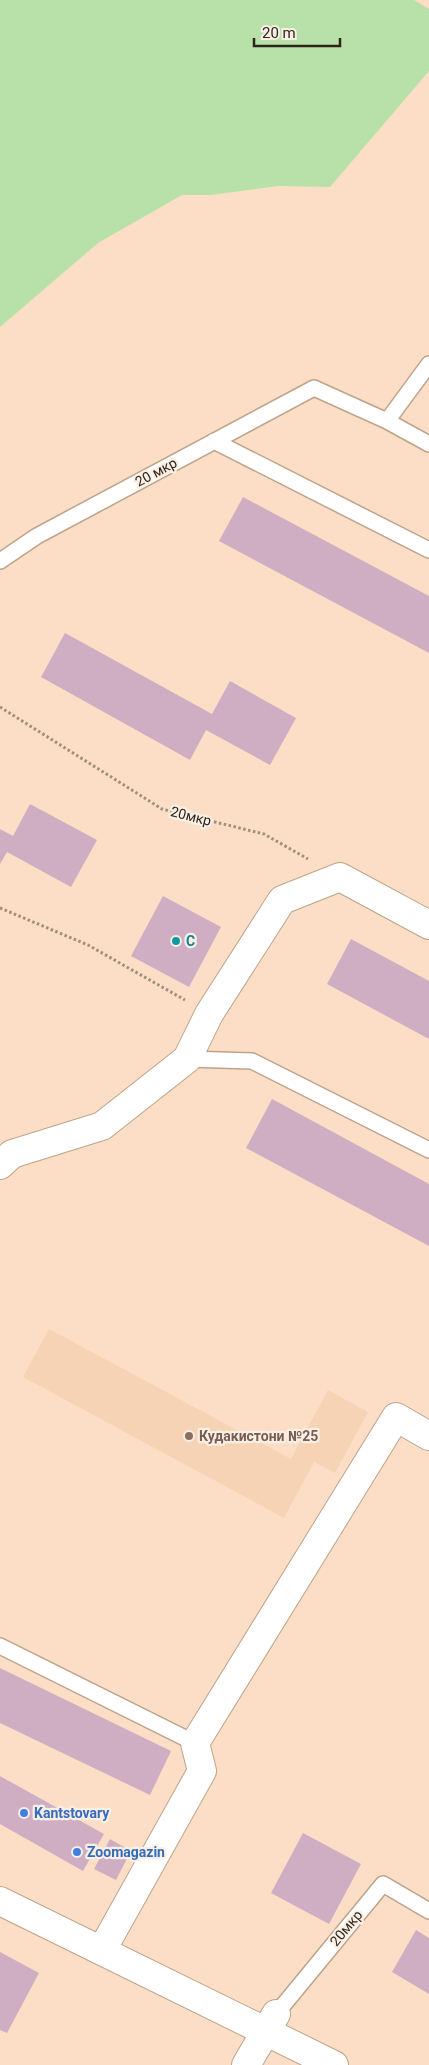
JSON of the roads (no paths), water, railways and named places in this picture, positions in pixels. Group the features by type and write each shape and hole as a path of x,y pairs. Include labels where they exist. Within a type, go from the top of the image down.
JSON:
{"street":[{"path":"0,1165 12,1154 102,1126 187,1059 209,1014 282,900 340,877 429,925"},
{"path":"102,1950 202,1771 195,1743 396,1416 429,1436"},
{"path":"0,1901 102,1950 272,2022 334,2065"},
{"path":"246,2065 272,2022"}],"lane":[{"path":"429,364 387,421 429,444"},
{"name":"20 мкр","path":"0,561 37,536 314,388 387,421"},
{"path":"214,441 429,550"},
{"path":"187,1059 252,1060 429,1150"},
{"path":"0,1646 195,1743"},
{"name":"20мкр","path":"272,2022 383,1884 429,1911"}],"place":[{"name":"С","path":"176,941"},
{"name":"Кудакистони №25","path":"189,1436"},
{"name":"Kantstovary","path":"24,1813"},
{"name":"Zoomagazin","path":"77,1852"}]}
